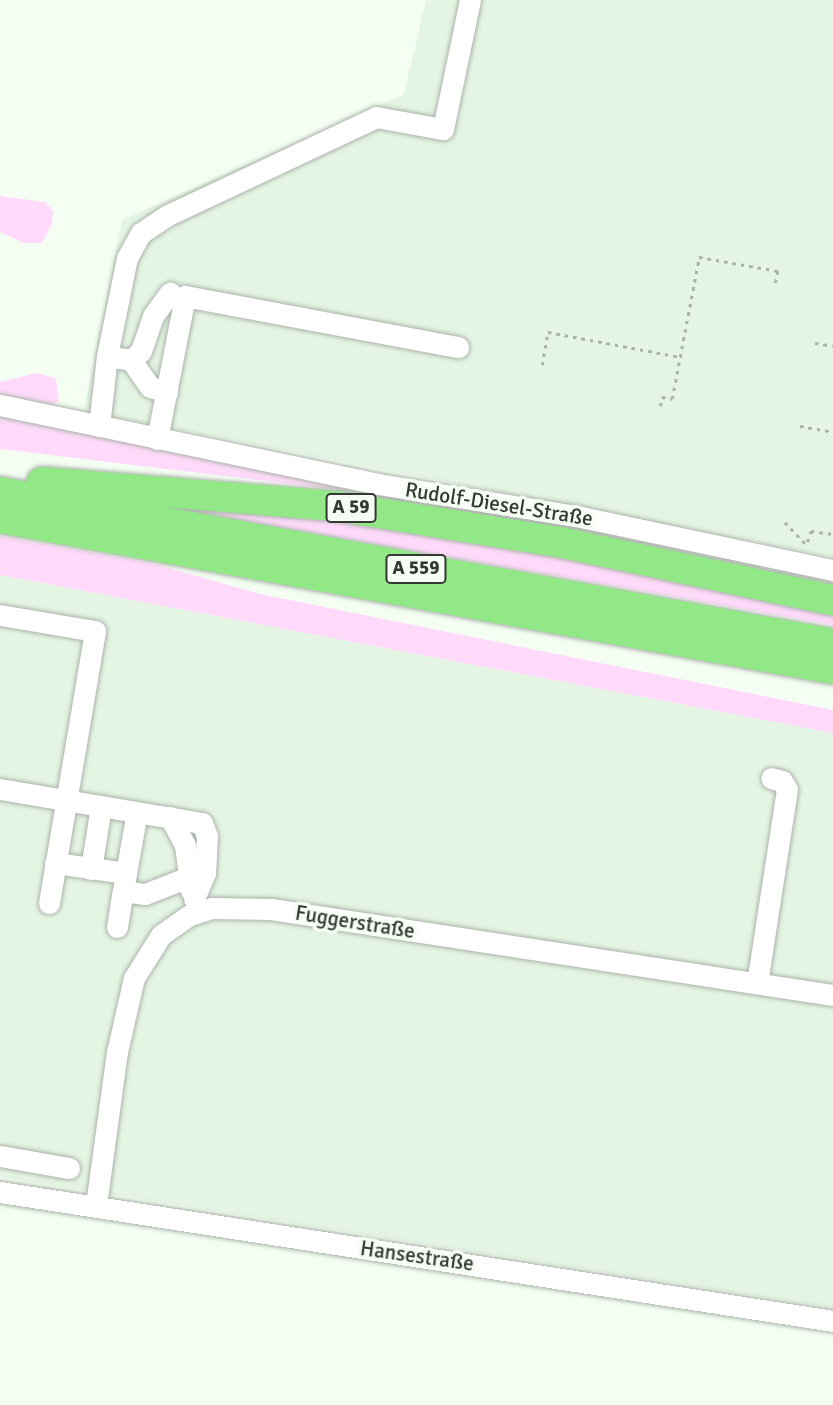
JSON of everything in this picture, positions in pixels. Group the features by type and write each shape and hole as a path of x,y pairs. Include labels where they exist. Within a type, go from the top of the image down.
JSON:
{"highway":[{"name":"A 59","path":"0,479 336,506 559,542 833,600"},
{"name":"A 559","path":"0,492 833,644"},
{"path":"0,518 782,662 833,669"},
{"path":"782,662 833,677"}],"street":[{"path":"99,426 107,356 127,258 141,233 152,223 376,117 443,129 470,0"},
{"path":"131,360 141,351 153,316 170,293"},
{"path":"157,439 186,296 458,347"},
{"path":"107,356 131,360 150,387 167,392"},
{"name":"Rudolf-Diesel-Straße","path":"0,405 378,484 594,519 833,570"},
{"path":"0,615 95,631 49,902"},
{"path":"757,984 787,789 782,781 771,778"},
{"path":"0,789 202,823 207,836 205,873 195,906"},
{"path":"91,869 101,806"},
{"path":"117,927 137,812"},
{"path":"170,817 185,845 186,878 195,906"},
{"path":"55,863 91,869 145,894 186,878"},
{"name":"Fuggerstraße","path":"96,1205 117,1052 134,978 161,935 195,906 271,909 833,995"},
{"path":"0,1156 69,1168"},
{"name":"Hansestraße","path":"0,1192 833,1321"}],"path":[{"path":"660,406 662,397 672,399 699,257 778,271 775,286"},
{"path":"542,365 548,332 680,357"},
{"path":"815,343 833,346"},
{"path":"800,426 833,432"},
{"path":"785,522 800,542 807,542"},
{"path":"808,554 807,542 811,531 833,534"}],"shaded area":[{"path":"426,0 833,0 833,557 84,411 122,220 404,94"},
{"path":"0,196 45,202 53,211 52,223 42,243 23,243 0,232"},
{"path":"36,373 56,378 59,401 52,405 0,394 0,382"},
{"path":"0,415 355,486 358,492 0,449"},
{"path":"169,501 342,522 565,558 833,611 833,625 168,507"},
{"path":"0,536 151,563 260,594 833,710 833,733 0,575"},
{"path":"0,575 833,733 833,1308 0,1177"}]}
